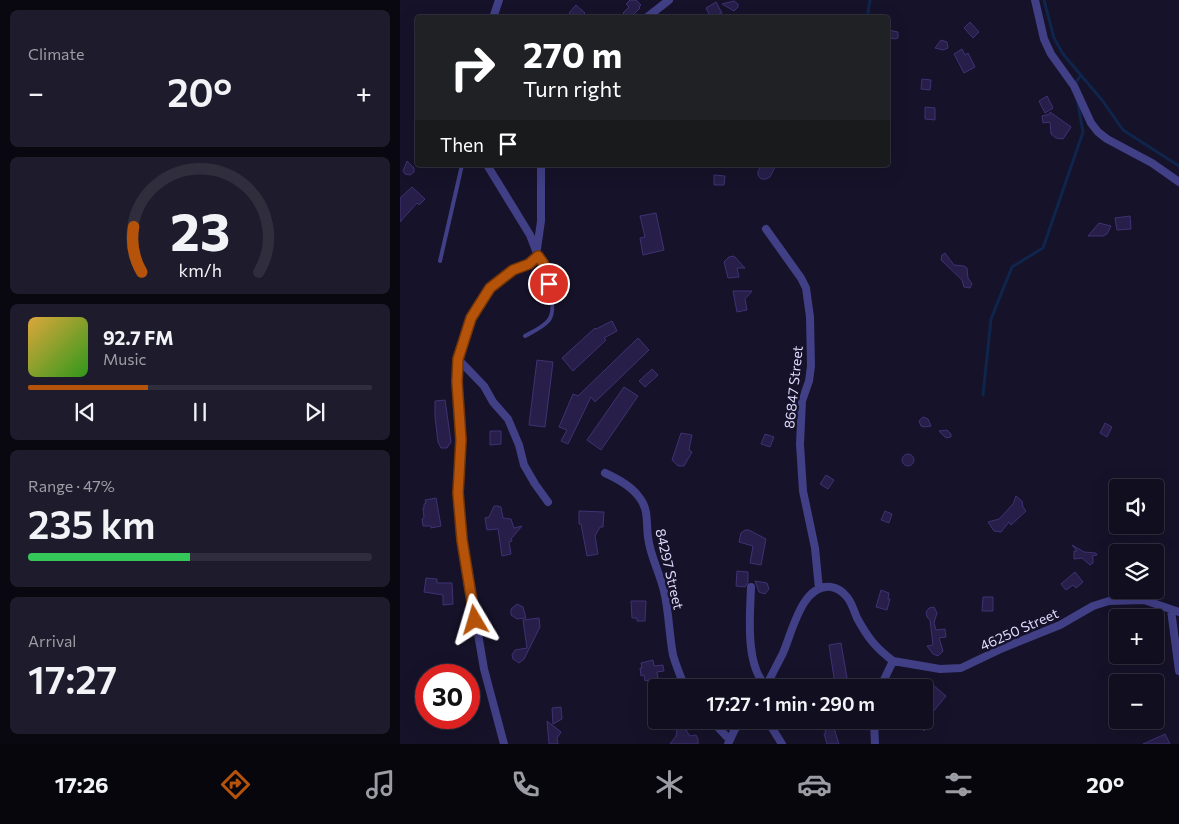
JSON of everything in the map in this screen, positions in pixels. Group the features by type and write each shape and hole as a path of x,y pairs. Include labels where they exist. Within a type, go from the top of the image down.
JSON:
{"street":[{"path":"494,15 499,0"},
{"path":"650,15 669,0"},
{"path":"1035,0 1044,39 1051,54 1074,86 1091,123 1098,132 1107,139 1152,162 1179,182"},
{"path":"488,167 530,235 537,254"},
{"path":"504,744 484,669 462,540 458,493 461,440 457,382 458,359 471,318 490,288 513,270 529,264 537,254 541,221 541,167"},
{"name":"86847 Street","path":"766,229 801,278 807,294 810,317 811,366 809,381 802,402 800,444 803,491 815,548 818,589"},
{"path":"458,359 484,386 493,402 508,419 524,465 548,502"},
{"name":"84297 Street","path":"605,473 638,495 645,505 647,536 664,589 674,657 682,679"},
{"path":"751,587 752,650 760,679"},
{"path":"770,679 806,600 818,589 828,587 843,592 876,648 894,661 885,679"},
{"name":"46250 Street","path":"894,661 940,669 961,668 1002,648 1060,625 1093,606 1109,601 1144,600 1179,612"},
{"path":"1171,610 1179,671"},
{"path":"719,729 729,741 737,729"},
{"path":"773,729 782,744"},
{"path":"874,729 875,744"}],"lane":[{"path":"440,261 462,167"},
{"path":"524,336 550,320 552,314 546,271 537,254"}],"building":[{"path":"630,0 636,0 641,5 633,15 625,15 623,13 629,7 626,4"},
{"path":"734,1 738,4 738,7 734,11 722,4"},
{"path":"716,2 722,13 710,15 706,8"},
{"path":"576,5 585,13 583,15 571,15 569,13"},
{"path":"970,22 979,32 973,38 964,28"},
{"path":"890,30 898,32 898,38 891,38"},
{"path":"941,40 947,42 948,48 943,50 935,48"},
{"path":"962,49 965,55 968,53 975,67 964,73 954,54"},
{"path":"922,79 931,80 930,90 921,89"},
{"path":"1047,96 1053,108 1045,113 1039,101"},
{"path":"925,107 935,108 935,120 925,119"},
{"path":"1050,112 1071,127 1063,139 1056,138 1051,134 1050,122 1043,123 1042,116 1050,114"},
{"path":"407,161 414,168 414,172 410,175 405,174 403,171"},
{"path":"761,167 775,167 770,177 766,179 761,179 758,171"},
{"path":"714,175 725,176 724,185 714,185"},
{"path":"412,187 425,199 419,205 417,203 400,222 400,198"},
{"path":"656,213 664,250 643,255 640,238 645,237 640,216"},
{"path":"1130,216 1131,229 1117,230 1115,218"},
{"path":"1099,223 1111,226 1107,234 1103,236 1088,236"},
{"path":"945,253 954,265 967,268 968,278 972,284 970,288 964,287 962,280 941,260 942,255"},
{"path":"734,256 745,268 737,268 739,277 728,278 724,262 729,257"},
{"path":"733,291 752,291 745,299 747,310 737,312"},
{"path":"612,321 617,331 604,338 606,340 573,371 562,358 595,328"},
{"path":"638,338 649,350 595,402 591,397 568,444 561,441 567,430 559,427 573,394 578,396"},
{"path":"537,360 553,362 545,427 529,425"},
{"path":"652,369 658,375 645,387 639,381"},
{"path":"624,387 638,396 601,450 587,440"},
{"path":"445,400 451,442 447,448 441,448 438,442 435,401"},
{"path":"923,417 928,419 931,426 921,426 919,421"},
{"path":"1105,423 1112,427 1107,437 1100,433"},
{"path":"947,430 951,437 946,438 939,431"},
{"path":"490,431 501,431 501,444 490,445"},
{"path":"681,433 692,435 689,450 692,452 684,466 678,466 672,460"},
{"path":"765,434 774,437 770,447 761,444"},
{"path":"906,454 910,454 914,460 910,466 906,466 902,462 902,458"},
{"path":"826,475 834,480 828,489 820,484"},
{"path":"1016,496 1022,501 1026,511 1011,525 1009,522 1001,532 994,531 988,522 999,519 1013,504"},
{"path":"436,498 441,526 431,528 431,526 423,526 422,519 424,518 423,508 426,503 425,500"},
{"path":"494,506 501,507 503,518 511,519 514,528 522,526 511,539 512,541 509,542 511,554 502,556 498,529 487,530 485,518 489,517"},
{"path":"579,511 604,512 603,527 600,527 595,536 598,554 587,556 581,524 579,524"},
{"path":"885,511 892,514 889,523 881,520"},
{"path":"749,530 766,539 761,565 750,563 753,546 739,542 741,533"},
{"path":"1072,545 1084,552 1096,553 1097,555 1092,556 1093,563 1090,565 1082,558 1074,559 1074,551 1077,551"},
{"path":"737,571 748,572 748,582 745,587 736,586"},
{"path":"1075,572 1083,582 1076,588 1073,585 1066,590 1061,584"},
{"path":"426,578 437,579 437,583 452,583 453,604 443,605 443,595 424,592"},
{"path":"755,581 767,583 769,589 765,594 759,592"},
{"path":"881,590 889,593 888,599 890,599 887,610 876,607"},
{"path":"983,597 993,597 993,611 982,611"},
{"path":"631,601 646,601 645,621 637,621 637,618 632,618"},
{"path":"517,604 523,607 526,618 517,619 511,615 511,609"},
{"path":"934,607 937,613 934,623 936,630 945,629 946,637 939,638 943,651 938,656 933,654 927,646 933,645 930,620 926,612 929,608"},
{"path":"539,618 540,627 524,659 519,663 513,659 512,655 515,650 527,648 523,620"},
{"path":"841,643 847,678 832,679 834,678 829,645"},
{"path":"653,660 654,666 663,665 664,671 657,672 658,678 645,681 644,675 641,676 641,663"},
{"path":"933,685 946,696 933,712"},
{"path":"561,707 562,719 553,724 552,708"},
{"path":"547,721 561,732 557,738 558,744 549,744"},
{"path":"824,729 834,729 839,744 827,744 824,734 826,733"},
{"path":"677,730 686,730 690,736 696,735 698,744 670,744 676,736"},
{"path":"1165,734 1170,744 1143,744 1163,735"}],"waterway":[{"path":"868,15 870,0"},
{"path":"1044,0 1054,38 1063,54 1102,100 1123,130 1179,166"},
{"path":"1074,85 1081,75"},
{"path":"983,395 991,319 1012,267 1043,248 1083,132 1077,99"}],"route":[{"path":"475,620 466,570 458,493 461,440 457,382 460,349 471,318 490,288 500,279 513,270 529,264 538,256 543,263 549,284"}]}
